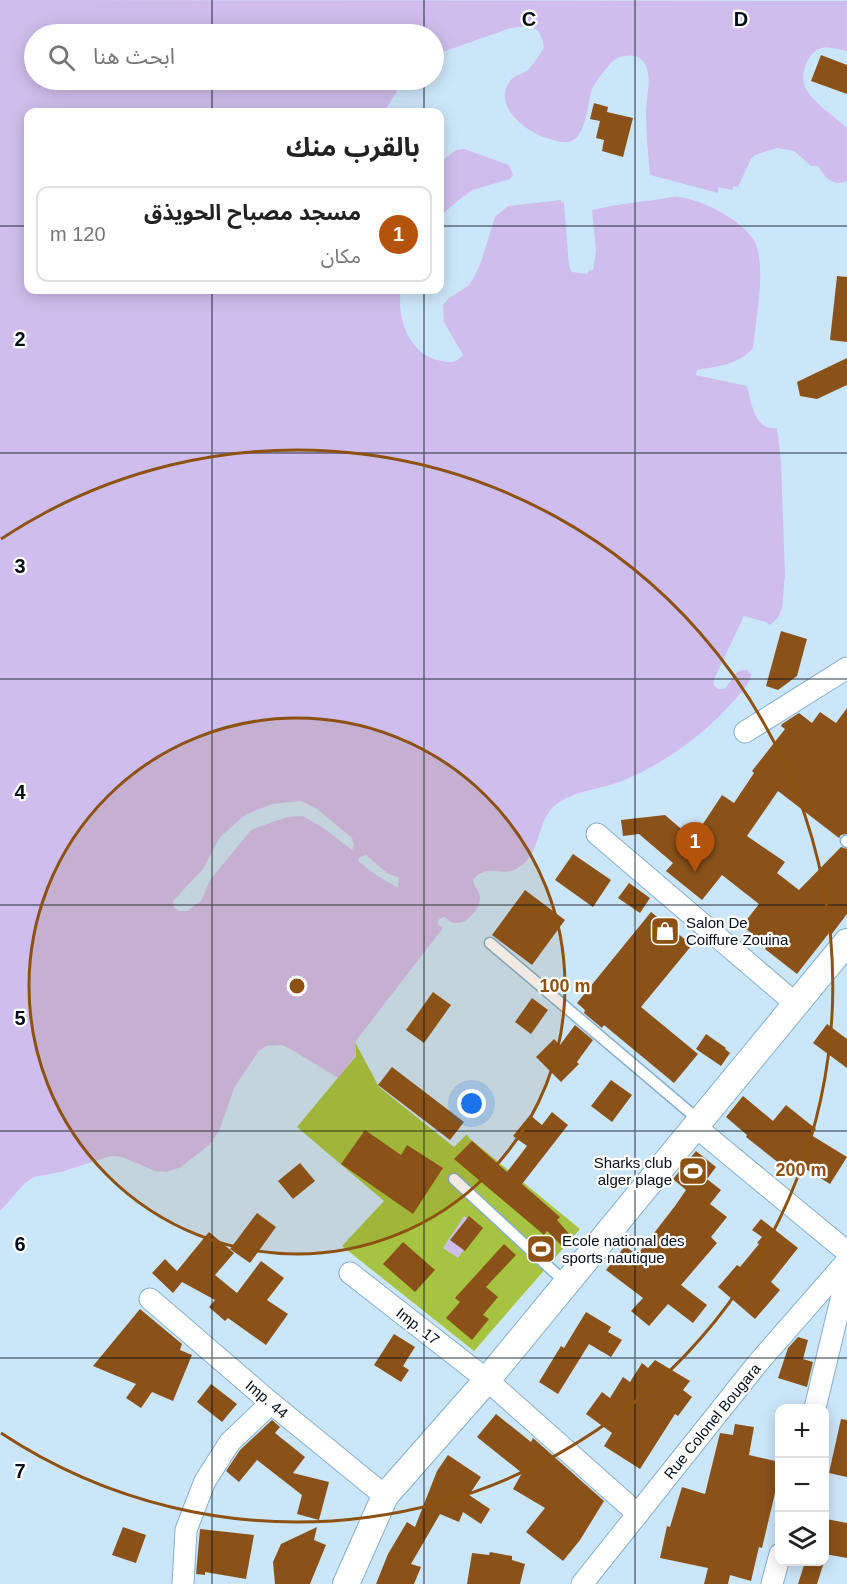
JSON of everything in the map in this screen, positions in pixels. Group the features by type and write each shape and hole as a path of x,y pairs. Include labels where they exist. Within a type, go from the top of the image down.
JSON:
{"street":[{"path":"746,732 847,668"},
{"path":"597,834 796,1004"},
{"path":"346,1584 385,1496 487,1380 847,942"},
{"path":"698,1124 847,1252"},
{"name":"Rue Colonel Bougara","path":"582,1584 757,1364 847,1261"},
{"name":"Imp. 17","path":"350,1273 487,1380 638,1514"},
{"path":"816,1404 847,1275"},
{"name":"Imp. 44","path":"150,1299 385,1496"},
{"path":"183,1584 186,1530 205,1481 230,1442 272,1403"},
{"path":"772,1584 777,1566"}],"lane":[{"path":"490,943 698,1124"},
{"path":"454,1179 566,1283"}],"green space":[{"path":"355,1042 379,1087 454,1147 467,1134 580,1229 474,1351 342,1246 384,1201 297,1127 356,1056"}],"shaded area":[{"path":"0,0 847,1 847,51 826,47 814,52 807,61 803,79 806,89 814,100 847,128 847,181 833,182 826,178 818,166 811,166 794,151 777,148 755,155 738,187 734,186 732,190 718,187 718,193 650,175 646,119 649,78 645,63 640,58 631,55 619,57 609,65 593,87 584,125 572,141 555,141 541,136 515,118 505,100 505,90 514,77 529,69 543,48 541,36 531,27 511,28 444,51 444,24 24,24 24,90 398,90 386,108 24,108 24,294 401,294 403,324 414,344 431,358 451,362 463,355 444,322 443,305 449,298 468,286 473,279 480,265 495,217 508,206 561,200 564,203 569,266 572,272 587,274 589,270 593,270 596,251 592,210 678,197 712,207 735,221 753,238 759,258 759,297 753,348 734,361 697,370 696,375 747,386 752,407 759,420 770,428 777,428 781,461 785,575 782,609 777,619 770,625 744,616 714,679 714,685 718,689 724,689 739,671 747,670 751,674 746,687 701,733 657,764 627,779 566,798 558,803 546,818 532,854 518,868 506,872 488,871 477,875 473,881 480,897 475,911 461,922 453,923 444,917 438,920 438,924 443,928 355,1042 356,1055 338,1078 282,1045 266,1046 259,1051 235,1086 219,1131 209,1145 181,1167 167,1172 155,1171 122,1157 111,1156 61,1172 34,1177 24,1184 0,1211"},
{"path":"464,149 509,165 513,175 510,179 473,190 444,213 444,159 456,150"},
{"path":"464,1216 479,1227 458,1258 443,1248"}],"pier":[{"path":"301,801 317,809 352,838 354,845 352,850 303,816 288,817 272,822 251,830 210,880 201,901 187,911 179,911 174,907 173,901 203,869 220,837 245,815 272,804"},
{"path":"366,855 387,873 399,878 398,888 358,861 360,857"}],"building":[{"path":"821,55 847,65 847,94 811,81"},
{"path":"594,103 608,107 607,112 633,118 623,157 602,151 604,140 596,138 600,121 590,119"},
{"path":"837,276 847,277 847,342 830,340"},
{"path":"847,358 847,385 817,399 800,396 797,382"},
{"path":"781,631 807,639 797,676 778,690 766,686"},
{"path":"847,708 847,834 839,838 778,791 747,836 785,862 777,873 799,890 841,847 847,849 847,914 797,974 765,949 767,945 742,926 759,904 722,875 702,900 666,871 673,863 639,834 623,836 621,820 665,815 693,839 722,795 734,803 754,773 752,771 785,729 781,726 782,724 799,713 812,723 820,712 836,723"},
{"path":"573,854 611,880 593,907 555,880"},
{"path":"629,883 650,898 640,913 618,898"},
{"path":"525,890 565,920 532,965 492,935"},
{"path":"651,912 692,945 641,1007 698,1054 674,1083 604,1025 602,1028 584,1013 585,1010 577,1003"},
{"path":"433,992 451,1005 424,1043 406,1030"},
{"path":"532,998 548,1010 531,1034 515,1022"},
{"path":"827,1024 847,1039 847,1068 813,1043"},
{"path":"575,1025 593,1040 577,1062 579,1064 561,1082 536,1057 554,1039 560,1045"},
{"path":"706,1034 730,1053 721,1066 696,1049"},
{"path":"392,1067 464,1122 450,1140 378,1085"},
{"path":"611,1080 632,1095 612,1122 591,1106"},
{"path":"743,1096 773,1121 786,1105 816,1129 811,1135 847,1157 830,1184 790,1159 784,1167 746,1137 747,1135 726,1117"},
{"path":"552,1112 568,1125 522,1184 560,1217 557,1220 571,1236 561,1245 547,1231 544,1235 454,1159 472,1141 507,1172 527,1146 513,1136 530,1115 542,1125"},
{"path":"365,1130 401,1155 407,1145 443,1168 413,1214 341,1164"},
{"path":"696,1151 716,1167 707,1179 721,1190 710,1204 727,1217 711,1237 717,1243 681,1285 707,1305 693,1323 668,1304 649,1326 631,1311 643,1298 606,1270 625,1246 637,1255 675,1206 686,1190 673,1179"},
{"path":"300,1163 315,1181 293,1199 278,1181"},
{"path":"257,1213 276,1227 250,1263 230,1249"},
{"path":"469,1216 483,1228 465,1251 450,1240"},
{"path":"761,1219 798,1248 771,1282 780,1290 755,1319 718,1287 737,1265 740,1267 759,1244 757,1243 762,1237 752,1230"},
{"path":"209,1232 234,1253 215,1275 237,1293 261,1261 284,1278 267,1300 288,1314 266,1345 228,1318 225,1321 209,1307 215,1300 182,1282 173,1293 152,1273 165,1259 177,1271"},
{"path":"403,1242 435,1270 415,1292 383,1264"},
{"path":"504,1244 516,1255 486,1287 498,1297 483,1315 489,1319 472,1340 446,1318 460,1302 455,1298"},
{"path":"140,1309 182,1344 180,1350 192,1355 173,1401 152,1392 141,1408 126,1398 136,1384 93,1366"},
{"path":"586,1312 611,1327 608,1332 622,1340 611,1357 589,1344 558,1394 539,1382 561,1346 564,1348"},
{"path":"394,1334 415,1347 403,1366 409,1370 401,1382 374,1365"},
{"path":"798,1337 808,1340 803,1359 813,1362 807,1387 778,1378 788,1348"},
{"path":"655,1360 690,1381 683,1390 692,1397 678,1416 675,1414 640,1469 604,1446 612,1433 586,1414 602,1392 610,1398 623,1377 630,1382 642,1363 648,1368"},
{"path":"211,1384 237,1404 222,1422 197,1402"},
{"path":"496,1414 531,1442 533,1438 604,1501 580,1540 563,1561 526,1532 545,1508 513,1489 522,1473 477,1437"},
{"path":"841,1419 847,1420 847,1477 829,1473"},
{"path":"272,1420 280,1427 275,1433 305,1457 293,1473 329,1482 319,1520 297,1514 302,1495 257,1460 239,1482 226,1471 240,1450"},
{"path":"735,1424 754,1427 749,1455 775,1461 775,1493 762,1548 759,1547 751,1581 730,1575 728,1584 704,1584 708,1568 660,1558 667,1526 670,1527 682,1487 705,1494 720,1433 733,1435"},
{"path":"448,1455 481,1477 469,1495 490,1509 481,1524 463,1512 459,1522 440,1514 411,1564 421,1567 414,1584 376,1584 388,1554 407,1522 415,1527 437,1471"},
{"path":"829,1520 847,1523 847,1558 829,1555"},
{"path":"123,1527 146,1535 136,1563 112,1555"},
{"path":"317,1527 314,1540 326,1545 310,1584 275,1584 273,1562 281,1544"},
{"path":"200,1529 254,1535 246,1579 205,1572 205,1575 196,1574"},
{"path":"490,1552 512,1556 512,1560 525,1564 520,1584 467,1584 472,1553 489,1555"},
{"path":"804,1566 823,1566 817,1584 798,1584"}],"place":[{"name":"مسجد مصباح الحويذق","path":"695,872"},
{"name":"Salon De Coiffure Zouina","path":"665,931"},
{"name":"Sharks club alger plage","path":"693,1171"},
{"name":"Ecole national des sports nautique","path":"541,1249"}]}
